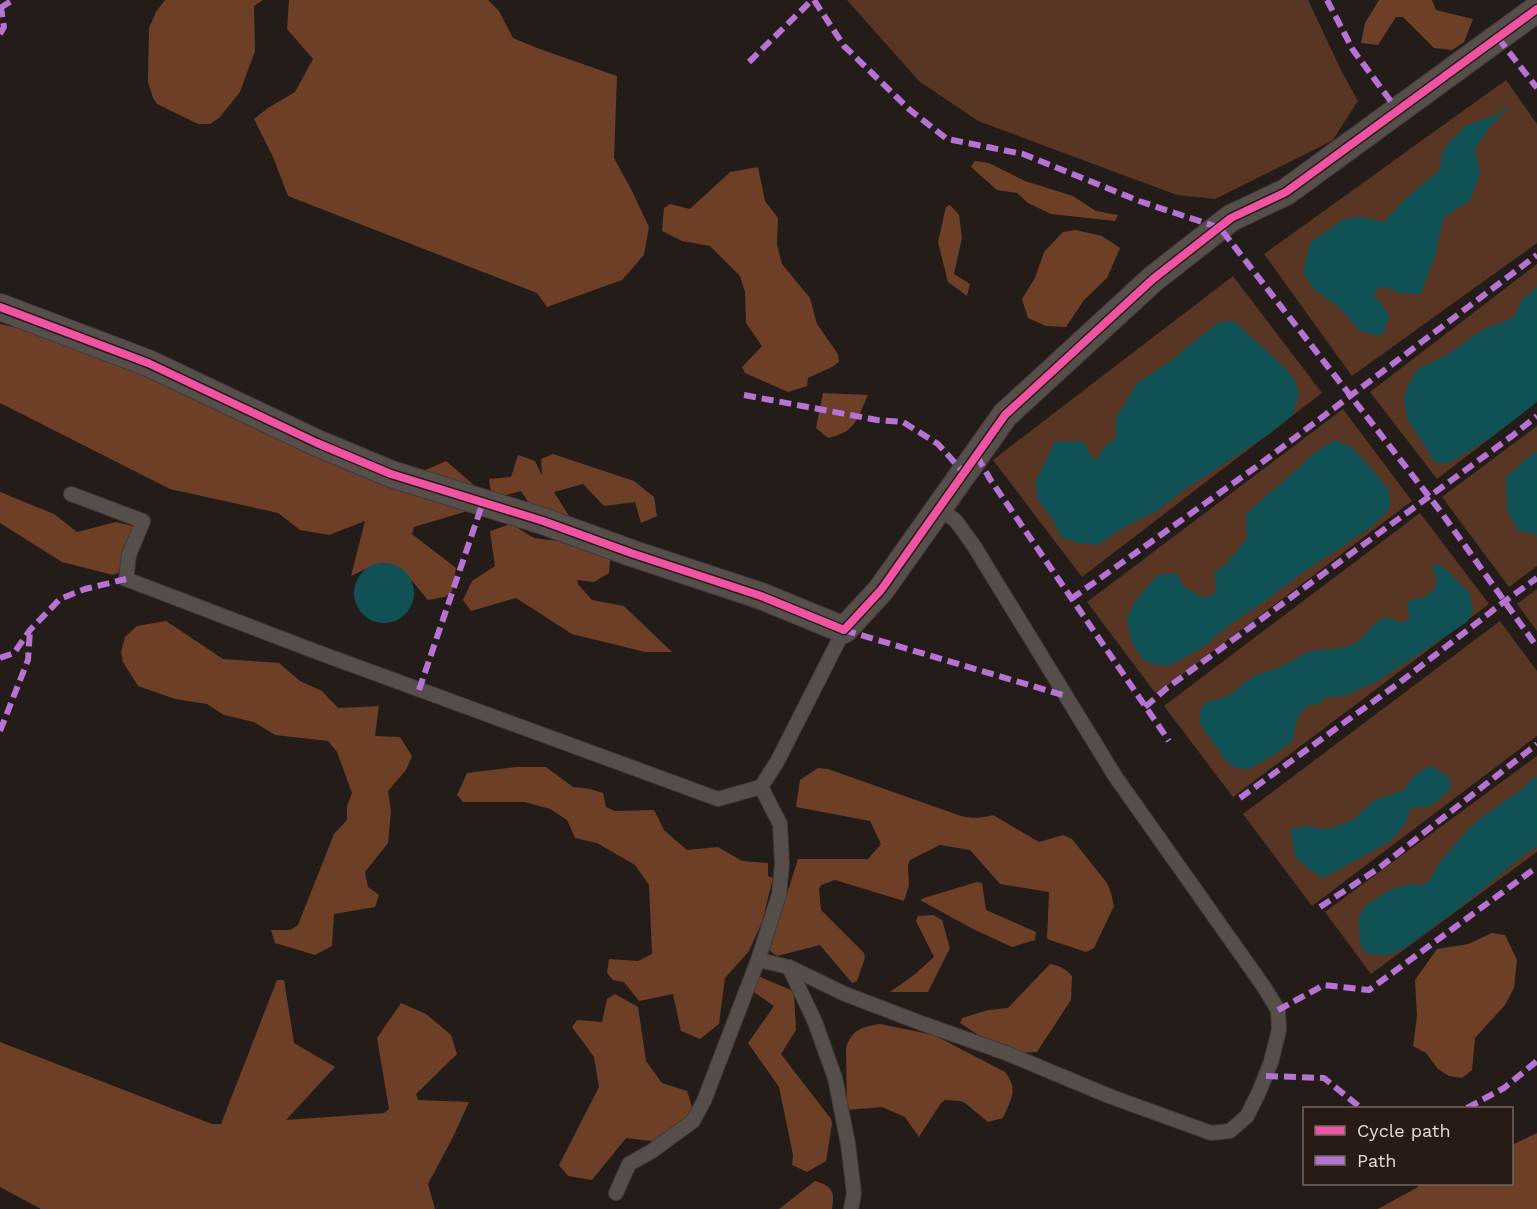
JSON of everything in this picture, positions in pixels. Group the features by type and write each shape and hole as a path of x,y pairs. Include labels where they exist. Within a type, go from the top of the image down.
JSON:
{"street":[{"path":"0,307 148,363 317,443 391,474 543,521 631,554 762,597 844,630 881,590 1005,415 1153,279 1231,218 1286,192 1537,9"}],"lane":[{"path":"71,494 143,521 129,555 126,579 317,652 718,799 761,787 777,762 844,630"},
{"path":"758,960 789,967 845,994 1006,1053 1109,1096 1211,1133 1230,1131 1247,1116 1259,1092 1271,1062 1279,1030 1278,1010 1115,776 974,546 956,521 939,508"},
{"path":"616,1193 629,1164 652,1151 693,1121 704,1101 758,960 779,895 783,864 780,824 761,787"},
{"path":"789,967 814,1022 835,1078 848,1144 854,1193 851,1209"}],"shaded area":[{"path":"165,0 263,0 254,6 255,51 240,92 219,118 210,124 198,124 157,104 153,98 148,82 149,28 156,12"},
{"path":"289,0 488,0 499,11 513,38 617,76 614,158 649,227 644,255 622,280 547,307 537,293 288,196 273,157 254,119 295,92 313,59 287,29"},
{"path":"847,0 1308,0 1358,101 1332,141 1215,199 1177,195 978,121 919,81"},
{"path":"1379,0 1432,0 1436,10 1473,19 1464,42 1452,50 1434,48 1403,17 1396,17 1378,45 1361,43 1365,23"},
{"path":"1506,80 1537,124 1537,243 1352,376 1264,254"},
{"path":"975,161 989,163 1025,181 1073,196 1096,211 1118,215 1115,221 1051,214 1028,203 1017,193 997,190 971,167"},
{"path":"758,167 765,201 778,218 777,245 782,264 810,298 817,324 838,354 839,362 808,378 807,386 788,392 745,373 742,367 762,346 746,323 745,292 740,276 710,246 682,241 662,231 664,208 670,204 690,209 730,172"},
{"path":"950,205 959,215 962,238 954,274 970,284 967,296 948,282 938,242 946,207"},
{"path":"1076,230 1102,236 1120,248 1107,278 1084,300 1066,327 1046,326 1028,318 1022,299 1035,278 1044,252 1063,232"},
{"path":"1537,264 1537,402 1437,479 1370,392"},
{"path":"1233,276 1322,393 1082,577 993,460"},
{"path":"0,324 107,348 471,510 414,527 412,534 456,568 452,592 445,597 428,600 403,570 374,565 351,576 365,521 329,535 300,530 278,513 170,489 0,403"},
{"path":"823,393 868,395 858,418 850,428 828,438 816,428"},
{"path":"1343,409 1412,501 1156,694 1087,602"},
{"path":"1537,426 1537,566 1509,587 1442,497"},
{"path":"553,454 634,481 654,497 657,516 641,523 635,502 604,506 583,484 554,492 569,516 534,511 521,491 492,499 489,479 511,477 518,455 535,461 542,476 541,459"},
{"path":"446,461 475,486 475,499 421,472"},
{"path":"0,492 54,514 77,532 116,522 132,526 136,532 121,572 113,575 62,562 0,523"},
{"path":"1420,513 1489,604 1233,797 1164,706"},
{"path":"511,524 534,538 601,546 610,559 609,573 594,582 577,580 578,584 592,600 624,606 672,652 645,652 572,634 516,598 471,611 463,600 472,581 495,566 490,531"},
{"path":"1537,589 1537,631 1517,604"},
{"path":"166,621 223,659 279,663 300,681 322,691 338,708 379,706 375,736 400,737 412,756 406,770 388,791 391,811 388,843 365,872 368,887 379,895 375,907 334,914 332,946 315,955 275,943 271,930 290,930 298,925 334,834 347,820 347,806 352,793 337,752 328,741 275,735 254,722 224,715 207,704 175,699 138,686 123,662 121,652 125,637 137,626"},
{"path":"1500,621 1537,671 1537,736 1312,906 1243,814"},
{"path":"1537,756 1537,852 1371,974 1325,912"},
{"path":"516,767 546,767 573,787 603,793 606,807 615,811 654,810 664,830 687,850 718,847 742,861 768,863 768,876 773,878 762,922 749,951 725,978 719,1024 700,1039 681,1031 673,994 639,1001 624,982 613,980 607,973 609,959 638,961 652,954 649,885 635,865 597,843 575,838 567,820 550,809 525,802 463,802 457,795 467,773"},
{"path":"818,768 828,769 961,816 977,818 993,815 1039,842 1063,835 1072,839 1107,883 1114,906 1094,948 1086,952 1047,939 1049,892 1000,884 970,850 940,845 910,860 909,885 904,901 835,880 821,885 819,889 821,910 864,953 865,958 857,981 852,983 820,945 777,956 769,950 798,859 868,859 881,844 870,821 796,807 800,780"},
{"path":"977,882 982,883 986,910 1036,932 1035,940 1012,947 920,900"},
{"path":"933,915 942,920 950,948 928,992 890,992 934,957 916,921 918,916"},
{"path":"1492,933 1505,935 1517,960 1514,988 1505,1005 1475,1038 1472,1070 1462,1078 1449,1076 1438,1069 1426,1053 1413,1046 1417,1016 1415,980 1437,949 1468,944"},
{"path":"1050,964 1062,968 1072,976 1071,1000 1037,1052 1006,1053 960,1023 962,1018 988,1010 1008,1008"},
{"path":"758,976 791,990 794,994 796,1030 781,1054 831,1119 826,1161 807,1172 792,1165 793,1155 779,1087 748,1043 774,1006 751,990"},
{"path":"277,980 284,980 294,1043 335,1067 286,1120 384,1113 389,1109 377,1038 401,1003 426,1014 451,1035 457,1054 416,1094 418,1100 469,1102 428,1184 435,1209 41,1209 0,1187 0,1042 212,1124 221,1124"},
{"path":"615,994 638,1007 646,1061 662,1083 687,1091 698,1126 660,1142 626,1138 592,1180 568,1176 559,1165 599,1087 594,1057 572,1027 577,1020 602,1022 607,999"},
{"path":"880,1024 934,1035 1005,1072 1013,1089 1003,1118 988,1122 965,1103 945,1100 919,1137 905,1117 882,1107 847,1110 846,1047 852,1036 859,1030"},
{"path":"1537,1133 1537,1209 1378,1209 1418,1185 1513,1185 1513,1145"},
{"path":"815,1181 831,1190 832,1209 779,1209"}],"water":[{"path":"1512,105 1491,126 1475,148 1480,174 1470,201 1444,217 1435,256 1421,294 1399,293 1380,286 1374,294 1389,315 1384,333 1378,336 1360,331 1342,310 1314,289 1303,273 1310,243 1344,219 1362,217 1384,222 1410,195 1439,172 1443,150 1465,126 1498,114"},
{"path":"1537,287 1537,402 1489,439 1451,462 1441,464 1435,462 1407,418 1404,396 1416,370 1447,355 1482,330 1513,318 1522,300"},
{"path":"1234,321 1295,380 1299,396 1292,416 1268,435 1185,489 1157,511 1126,526 1098,545 1082,544 1061,537 1053,520 1037,498 1036,480 1055,442 1086,443 1089,453 1096,460 1103,448 1116,437 1116,419 1137,383 1168,363 1219,322"},
{"path":"1335,440 1351,447 1372,469 1389,491 1390,508 1373,526 1302,573 1232,623 1202,648 1169,666 1154,665 1141,658 1131,640 1127,617 1137,599 1158,575 1176,573 1184,586 1203,598 1216,593 1215,571 1225,565 1247,539 1246,514 1316,452"},
{"path":"1537,450 1537,537 1534,534 1519,531 1507,511 1506,477"},
{"path":"384,563 405,572 414,593 405,614 384,623 363,614 354,593 363,572"},
{"path":"1437,564 1448,571 1470,594 1473,612 1467,622 1376,682 1345,696 1326,697 1317,705 1310,704 1298,716 1293,740 1274,755 1249,769 1235,768 1226,761 1200,724 1200,711 1205,703 1228,696 1253,676 1278,668 1310,651 1343,648 1358,642 1380,619 1391,618 1402,623 1410,617 1407,605 1412,599 1423,598 1435,589 1437,579 1431,565"},
{"path":"1429,766 1439,770 1450,779 1451,788 1438,801 1429,806 1411,807 1406,823 1391,841 1323,878 1296,858 1290,829 1307,826 1323,829 1339,826 1357,817 1376,800 1404,790 1414,776"},
{"path":"1537,776 1537,847 1405,948 1387,956 1366,953 1360,943 1359,917 1366,905 1390,890 1408,884 1423,885 1431,879 1437,866 1467,831"}],"marked path":[{"path":"0,8 13,0"},
{"path":"749,62 812,0"},
{"path":"814,0 844,46 910,110 947,139 1023,154 1139,201 1220,228 1441,512 1537,647"},
{"path":"1327,0 1353,50 1398,111"},
{"path":"0,34 4,27 1,8"},
{"path":"1498,38 1537,88"},
{"path":"1071,599 1256,467 1537,255"},
{"path":"744,395 877,420 903,422 938,444 964,473"},
{"path":"1145,707 1167,688 1537,416"},
{"path":"977,456 990,479 1169,741"},
{"path":"419,690 483,502"},
{"path":"1240,798 1399,683 1537,578"},
{"path":"0,658 14,653 30,630 60,599 85,589 126,579"},
{"path":"0,731 28,660 30,630"},
{"path":"844,630 1066,696"},
{"path":"1320,907 1379,868 1537,744"},
{"path":"1278,1010 1324,985 1369,990 1537,867"},
{"path":"1469,1107 1504,1088 1537,1061"},
{"path":"1266,1076 1324,1078 1360,1107"}],"cycle path":[{"path":"0,307 148,363 317,443 391,474 543,521 761,596 844,630 881,590 1005,415 1153,279 1231,218 1286,192 1537,9"}]}
